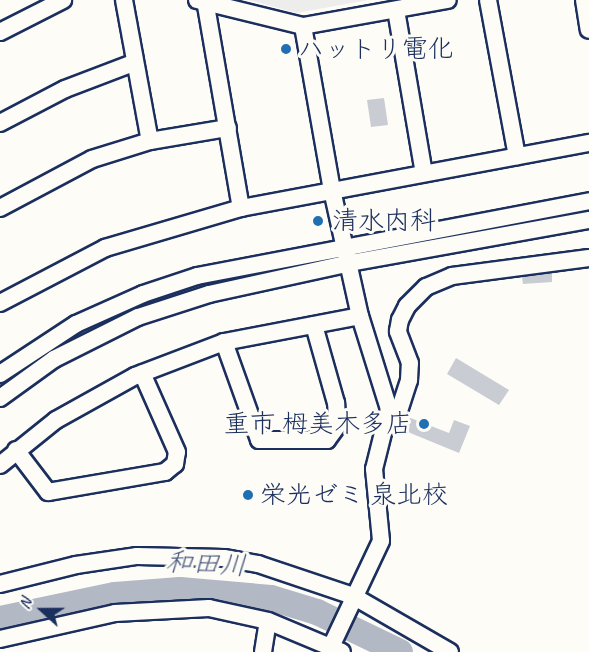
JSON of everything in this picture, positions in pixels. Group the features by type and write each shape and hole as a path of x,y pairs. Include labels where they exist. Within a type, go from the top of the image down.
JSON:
{"street":[{"path":"0,32 63,0"},
{"path":"124,0 150,141"},
{"path":"241,208 228,128 202,1 303,26 448,0"},
{"path":"488,0 517,156"},
{"path":"584,0 589,30"},
{"path":"396,10 423,173"},
{"path":"0,639 116,613 161,608 209,608 268,621 335,647 352,599 381,541 374,469 389,409 360,316 332,190 303,26"},
{"path":"0,123 65,89 134,63"},
{"path":"0,208 92,159 150,141 228,128"},
{"path":"0,302 105,248 241,208 589,143"},
{"path":"0,398 54,359 138,317 348,254 589,201"},
{"path":"0,374 76,324 143,294 249,263 348,254 589,220"},
{"path":"386,420 393,419 399,411 409,380 410,363 398,331 400,320 406,306 426,287 452,276 589,258"},
{"path":"0,465 56,420 142,373 224,342 360,316"},
{"path":"224,342 259,440 327,440 337,426 336,403 314,325"},
{"path":"16,450 48,492 165,472 175,464 177,452 142,373"},
{"path":"0,584 86,564 187,554 258,564 352,599 450,652"},
{"path":"263,652 268,621"}],"shaded area":[{"path":"248,0 368,0 297,13"}],"building":[{"path":"384,98 388,125 371,127 367,100"},
{"path":"552,273 552,282 523,284 522,277"},
{"path":"456,358 509,390 499,405 447,374"},
{"path":"408,417 449,433 454,420 470,426 459,453 403,430"}],"waterway":[{"name":"和田川","path":"0,619 115,595 180,590 271,598 317,612 400,652"}],"place":[{"name":"ハットリ電化","path":"286,49"},
{"name":"清水内科","path":"318,221"},
{"name":"重市 栂美木多店","path":"424,424"},
{"name":"栄光ゼミ 泉北校","path":"248,495"}]}
